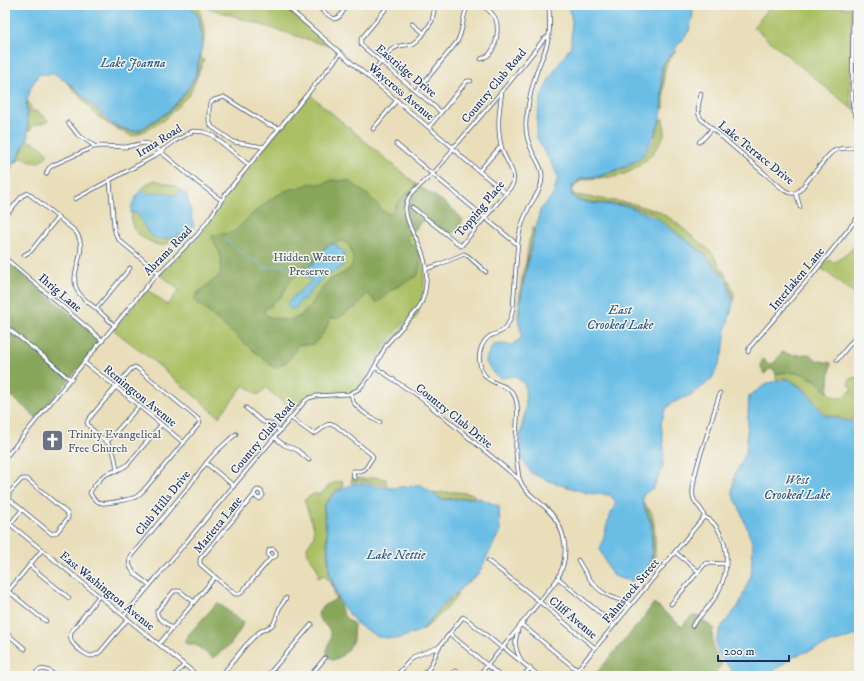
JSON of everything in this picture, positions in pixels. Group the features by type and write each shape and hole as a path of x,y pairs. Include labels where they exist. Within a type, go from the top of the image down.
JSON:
{"street":[{"name":"Waycross Avenue","path":"285,5 506,193"},
{"path":"294,12 300,5"},
{"path":"316,5 332,19 338,18 345,6"},
{"name":"Eastridge Drive","path":"389,5 364,34 361,40 362,46 441,112"},
{"path":"368,77 391,50 399,46 415,43 432,21 435,5"},
{"path":"417,91 457,42 461,33 465,11 468,5"},
{"path":"481,59 490,54 493,49 497,28 494,16 482,5"},
{"path":"520,481 516,441 517,402 513,392 487,378 481,368 479,358 480,349 483,344 490,336 504,330 510,317 522,223 542,182 542,170 527,138 526,115 549,36 549,5"},
{"path":"853,5 852,94 853,110 859,124"},
{"path":"413,24 424,33"},
{"name":"Country Club Road","path":"99,596 71,632 70,636 71,641 75,646 91,656 100,652 150,585 305,401 316,396 351,394 362,388 375,368 386,344 419,308 424,294 426,269 423,252 411,228 406,208 410,195 432,174 452,148 502,91 544,39 549,36"},
{"name":"Abrams Road","path":"5,458 6,454 72,379 159,273 197,235 221,200 341,54"},
{"path":"428,127 467,81 471,81"},
{"name":"Topping Place","path":"412,206 461,246 506,193 513,184 514,180 501,146 498,123 502,91"},
{"name":"Lake Terrace Drive","path":"701,93 698,107 700,119 784,190 790,193 796,193 833,151 859,146"},
{"path":"264,147 236,143 212,127 209,121 209,106 212,102 216,99 224,97 267,124 280,128"},
{"path":"373,129 397,100"},
{"path":"853,110 859,106"},
{"path":"68,123 78,135 96,147"},
{"path":"699,142 712,129"},
{"name":"Irma Road","path":"75,199 160,152 189,132 195,130 212,135 249,165"},
{"path":"46,174 49,168 53,165 96,147 126,147 144,143 152,145 221,200"},
{"path":"396,144 518,245"},
{"path":"479,171 501,146"},
{"path":"110,180 114,228 117,238 159,273"},
{"path":"8,213 22,196 28,193 75,231 80,238 81,249 75,278 80,295 115,326"},
{"path":"796,193 800,207"},
{"name":"Interlaken Lane","path":"748,352 749,348 812,275 859,216"},
{"path":"24,255 31,250 58,217"},
{"path":"426,269 464,254 486,272"},
{"name":"Ihrig Lane","path":"5,258 103,341"},
{"path":"96,309 130,268"},
{"path":"5,326 67,377 72,379"},
{"path":"837,360 859,333"},
{"name":"Remington Avenue","path":"85,363 184,443"},
{"path":"118,471 112,449 107,442 89,428 87,424 88,420 130,370 135,367 199,420 199,425 139,495 132,498 105,503 97,502 91,495 91,490 104,475 118,471 128,464 161,424"},
{"name":"Country Club Drive","path":"375,368 422,400 520,481 528,492 554,517 562,531 565,543 565,558 558,578 478,676"},
{"path":"692,626 717,594 723,581 726,564 726,552 722,537 713,522 704,517 703,512 697,506 694,500 693,490 698,464 720,393"},
{"path":"351,394 356,405 373,419 380,422"},
{"path":"107,442 139,406"},
{"path":"246,408 263,422 270,423 280,431"},
{"path":"291,418 313,434 318,433 327,424 335,425 372,455 372,458 365,469 353,471 354,478"},
{"path":"5,430 8,425 8,421"},
{"name":"Club Hills Drive","path":"150,585 132,571 129,564 130,559 190,486 206,463 236,434"},
{"path":"275,438 284,445 296,450 309,460"},
{"path":"206,463 234,486"},
{"path":"23,478 27,479 66,511 68,513 68,517 57,532 52,534 22,510 10,500 9,495 23,478"},
{"name":"Marietta Lane","path":"254,495 200,559 200,564 235,594 240,594 271,558"},
{"path":"10,524 22,510"},
{"name":"Fahnstock Street","path":"572,676 704,517"},
{"name":"East Washington Avenue","path":"5,520 198,676"},
{"path":"5,595 42,550"},
{"path":"675,552 698,571"},
{"path":"578,560 593,583 607,594 631,605"},
{"name":"Cliff Avenue","path":"488,561 517,583 595,648"},
{"path":"671,604 703,565 706,563 726,564"},
{"path":"29,565 69,598"},
{"path":"159,644 215,577"},
{"path":"558,578 614,625"},
{"path":"8,591 46,621"},
{"path":"172,628 159,618 157,611 174,591 180,591 194,602"},
{"path":"221,676 246,645 254,637 274,623 279,609 286,598"},
{"path":"423,676 432,664 439,647 463,617 469,620 539,676"},
{"path":"268,676 312,624"},
{"path":"521,624 577,670"},
{"path":"518,628 516,647 522,662"},
{"path":"5,632 25,649"},
{"path":"450,634 500,676"},
{"path":"396,676 413,657 439,647"},
{"path":"310,676 325,658"},
{"path":"859,660 859,670"},
{"path":"174,676 184,665"},
{"path":"523,676 530,668"},
{"path":"33,676 38,671 45,669 49,670 56,676"},
{"path":"448,676 455,671 463,676"}],"green space":[{"path":"191,5 199,5 204,30 203,45 200,18"},
{"path":"199,5 283,5 331,47"},
{"path":"772,5 852,8 850,94 852,109 753,27"},
{"path":"854,8 859,10 859,104 854,110"},
{"path":"676,50 666,65 664,75 664,109 662,76 663,65"},
{"path":"201,54 201,57 204,60 190,94 164,120 132,136 105,122 95,114 67,83 73,87 111,125 131,132 139,131 169,112 185,94 196,77"},
{"name":"Hidden Waters Preserve","path":"309,94 416,184 396,207 417,242 423,260 424,288 422,298 418,308 388,341 381,351 367,379 356,390 339,395 319,395 309,397 294,412 266,388 258,395 244,385 219,417 157,364 114,330 147,289 167,305 179,290 160,274 198,236 222,201"},
{"path":"28,101 32,111 38,112 48,120 47,122 36,124 29,131 27,105"},
{"path":"661,119 663,119 665,131 660,144 643,163 629,172 618,176 591,178 579,182 572,192 573,187 581,179 599,177 627,167 643,157 654,140"},
{"path":"27,141 39,145 48,154 42,161 35,163 21,157 16,163"},
{"path":"155,180 175,186 181,191 176,195 162,192 148,194 142,189 148,183"},
{"path":"332,180 349,181 368,195 381,210 389,214 393,211 397,203 416,184 418,186 406,201 404,209 412,233 406,236 410,244 415,246 419,254 419,272 417,276 390,291 385,297 376,303 368,294 355,308 338,318 330,318 319,339 308,345 298,344 289,360 277,368 274,368 194,300 197,293 219,276 221,258 212,236 233,232 263,205 285,191 310,183 318,184","holes":["344,242 349,246 351,251 353,260 352,265 349,269 329,280 302,314 289,320 271,318 264,312 264,310 271,306 274,301 281,297 293,278 302,268 311,265 330,244"]},
{"path":"420,187 449,206 463,220 459,228 450,236 424,218 414,231 409,218 407,205 411,197"},
{"path":"572,193 575,195 634,204 656,210 673,220 712,253 730,282 734,294 734,302 727,279 705,254 653,214 627,205 589,202 577,199"},
{"path":"131,212 138,214 144,222 148,232 180,234 183,237 179,240 160,246 149,241 138,234 133,228"},
{"path":"532,227 534,229 522,286 518,316 522,275 526,262"},
{"path":"859,241 859,298 821,268 827,260 835,262 847,254"},
{"path":"5,257 12,266 102,340 37,418 5,391"},
{"path":"420,309 416,317 380,360 388,345"},
{"path":"782,352 793,355 807,354 811,355 817,360 831,363 828,393 813,378 806,375 799,373 776,374 774,370 769,369 765,374 761,366 763,358 769,365 775,362"},
{"path":"783,372 801,373 807,375 829,393 839,397 845,396 852,390 848,383 851,379 859,377 859,417 849,420 825,414 806,390 789,379 782,378 776,380 776,374"},
{"path":"375,477 386,479 387,485 355,481 351,483 352,478 365,479"},
{"path":"342,481 343,487 335,491 323,506 329,575 338,600 334,597 334,591 326,576 318,578 317,568 308,554 307,547 314,536 314,528 304,500 313,494 321,494 330,484"},
{"path":"432,492 456,492 473,494 475,497 442,499"},
{"path":"644,504 652,514 655,531 655,547 653,565 643,577 652,562 653,547 652,523"},
{"path":"459,592 447,608 422,631 446,603"},
{"path":"336,598 346,618 354,624 353,640 348,650 338,659 332,660 328,656 327,652 331,639 330,631 318,615 323,606"},
{"path":"217,603 243,623 230,645 213,658 194,644 187,644 184,642 188,635"},
{"path":"654,603 682,627 690,617 698,616 715,629 712,632 714,649 719,661 722,664 713,676 594,676 640,622"}],"water":[{"name":"Lake Joanna","path":"5,5 189,5 199,18 202,47 195,76 184,94 169,111 139,130 131,131 112,124 74,87 55,74 39,74 31,87 26,105 28,138 5,182"},
{"name":"East Crooked Lake","path":"568,5 692,5 693,15 689,31 662,65 662,112 655,134 642,156 627,166 599,176 581,178 572,186 571,194 577,200 588,203 627,206 654,217 704,254 726,280 733,304 726,329 724,347 719,365 711,380 693,394 670,404 665,411 661,423 664,447 663,467 654,487 643,495 643,504 651,523 651,562 642,577 631,581 612,575 600,550 608,521 616,502 610,495 587,493 549,481 531,473 521,457 520,437 526,407 525,385 515,376 500,378 493,373 486,362 487,356 493,345 512,345 522,337 518,318 533,240 540,210 553,195 558,177 536,136 537,118 541,97 551,76 571,46 572,21"},
{"path":"142,189 148,194 162,192 176,195 181,191 187,195 194,226 183,237 180,234 172,238 162,239 150,235 140,217 131,212 133,202"},
{"path":"333,244 336,244 338,248 344,251 344,261 342,266 323,277 305,299 300,300 296,308 291,309 288,305 289,301 310,283 311,278 307,279 307,276 302,272 307,267 312,265 324,250"},
{"name":"West Crooked Lake","path":"789,379 805,391 824,415 849,422 859,419 859,634 794,656 769,674 762,676 743,676 734,673 718,654 716,641 722,626 739,605 751,575 753,545 732,492 735,474 746,453 749,396 768,383"},
{"name":"Lake Nettie","path":"355,483 392,488 421,485 442,500 479,498 499,506 500,531 479,573 445,602 422,630 398,639 378,637 357,624 341,604 330,575 324,506 336,492"}],"waterway":[{"path":"224,240 241,251 249,259 259,262 263,267 268,268 281,265 292,270 302,272"}],"place":[{"name":"Trinity Evangelical Free Church","path":"53,441"}]}
